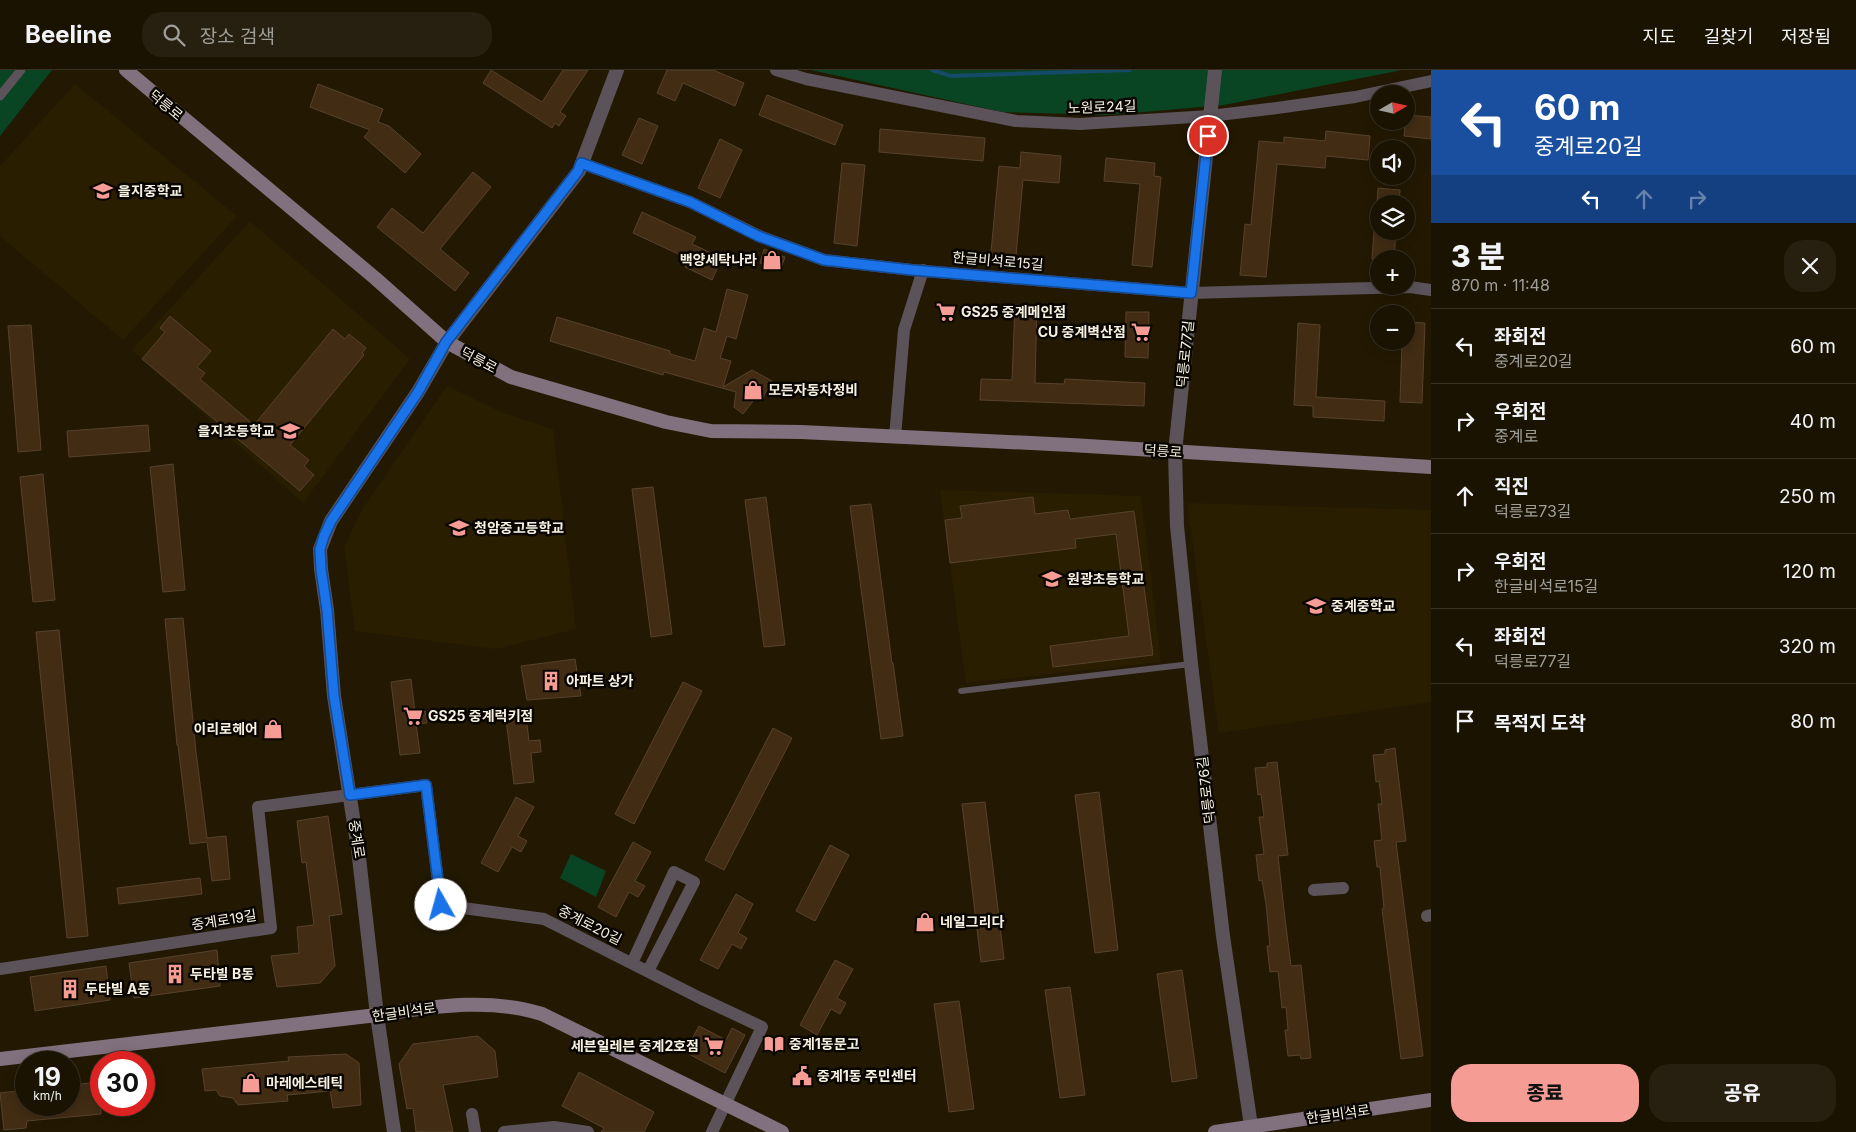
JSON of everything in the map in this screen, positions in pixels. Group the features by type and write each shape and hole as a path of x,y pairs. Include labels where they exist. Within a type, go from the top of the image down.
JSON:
{"main road":[{"name":"덕릉로","path":"132,72 376,278 446,342 512,377 666,422 711,431 896,437 1431,466"},
{"name":"한글비석로","path":"0,1059 377,1016 430,1007 502,1004 531,1010 573,1028 782,1132"},
{"name":"한글비석로","path":"1215,1132 1431,1100"}],"street":[{"path":"0,96 21,70"},
{"name":"중계로","path":"394,1132 377,1016 367,914 334,696 320,549 331,521 418,392 446,342 578,171 617,70"},
{"name":"노원로24길","path":"776,70 806,79 1016,121 1080,124 1355,97 1431,81"},
{"name":"덕릉로77길","path":"1175,452 1215,70"},
{"name":"한글비석로15길","path":"581,163 690,202 758,236 824,260 1191,293 1410,287 1431,290"},
{"path":"896,437 904,330 923,270"},
{"name":"덕릉로76길","path":"1175,452 1177,526 1191,664 1223,936 1251,1126"},
{"name":"중계로20길","path":"350,795 426,785 441,905 544,919 700,998 762,1027 724,1104"},
{"name":"중계로19길","path":"0,969 271,928 258,807 350,795"},
{"path":"632,963 674,872 694,882 648,971"},
{"path":"1314,890 1343,888"},
{"path":"712,1132 724,1104"},
{"path":"472,1114 475,1132"},
{"path":"504,1132 554,1127 588,1132"}],"lane":[{"path":"961,691 1191,664"}],"shaded area":[{"name":"을지중학교","path":"75,84 237,216 123,340 0,236 0,166"},
{"name":"을지초등학교","path":"250,221 410,359 303,503 132,350"},
{"name":"청암중고등학교","path":"447,386 501,412 553,429 576,629 496,649 355,631 344,547 363,508"},
{"name":"원광초등학교","path":"940,490 1141,496 1161,662 966,683"},
{"name":"중계중학교","path":"1187,503 1431,510 1431,702 1219,733"}],"green space":[{"path":"0,70 52,70 0,136"},
{"path":"811,70 1402,70 1224,105 1108,115 1002,112"},
{"path":"571,854 606,871 596,897 560,878"}],"building":[{"path":"491,70 542,102 563,70 588,70 560,112 566,116 559,126 555,123 552,128 483,83"},
{"path":"667,70 713,70 744,83 735,106 683,83 675,101 657,93"},
{"path":"318,84 383,109 378,122 389,126 421,154 405,173 364,137 370,130 310,107"},
{"path":"767,95 843,125 835,145 759,115"},
{"path":"1415,116 1431,117 1431,139 1404,136 1405,130 1415,130"},
{"path":"639,118 658,126 642,164 622,155"},
{"path":"880,129 985,138 983,161 879,152"},
{"path":"1326,131 1370,136 1368,160 1326,156 1325,168 1277,164 1266,277 1240,275 1245,224 1251,225 1259,141 1284,143 1284,137 1325,141"},
{"path":"720,139 742,150 720,198 698,188"},
{"path":"1021,152 1061,156 1059,183 1023,180 1015,266 990,263 999,166 1020,168"},
{"path":"1106,158 1155,163 1154,176 1161,177 1152,267 1132,265 1140,184 1104,181"},
{"path":"842,163 865,165 857,246 834,243"},
{"path":"473,172 491,187 440,249 469,273 455,291 377,227 392,208 423,233"},
{"path":"1378,188 1400,190 1400,195 1378,195"},
{"path":"642,212 696,237 692,244 722,258 712,280 685,267 689,259 633,233"},
{"path":"1373,240 1395,240 1395,250 1373,250"},
{"name":"백양세탁나라","path":"764,249 785,257 780,271 760,263"},
{"path":"727,289 748,295 736,339 727,336 720,358 731,361 723,387 752,370 772,381 762,399 757,396 743,414 734,407 736,392 664,372 663,375 550,341 557,317 670,351 670,354 695,361 704,328 716,332"},
{"path":"1015,305 1037,306 1035,383 1064,384 1065,379 1145,383 1144,406 980,400 981,379 1012,380"},
{"path":"1126,312 1149,312 1148,358 1125,357"},
{"path":"170,316 211,351 197,367 205,373 200,379 254,425 333,329 345,339 349,334 366,348 362,353 364,355 290,445 309,460 304,466 314,475 300,491 142,359 165,332 160,328"},
{"path":"1415,322 1425,323 1422,403 1400,402 1402,350 1415,350"},
{"path":"1298,323 1320,325 1316,397 1385,401 1384,421 1313,417 1313,406 1294,405"},
{"path":"31,325 41,450 18,452 8,326"},
{"path":"148,425 150,451 69,457 67,431"},
{"path":"173,464 185,590 163,592 150,467"},
{"path":"43,474 55,600 33,602 20,477"},
{"path":"653,487 672,634 651,637 632,489"},
{"path":"766,497 785,645 764,647 745,500"},
{"path":"1033,497 1035,514 1068,510 1070,519 1134,511 1153,655 1053,667 1050,646 1129,636 1116,534 1075,539 1076,548 950,563 945,520 962,518 960,506"},
{"path":"871,504 903,736 881,739 850,506"},
{"path":"183,618 196,752 207,838 226,836 230,879 212,881 207,842 190,844 177,745 165,619"},
{"path":"59,630 88,936 67,938 36,632"},
{"name":"아파트 상가","path":"575,659 581,696 527,700 521,666"},
{"path":"411,679 415,712 425,711 427,723 416,724 420,753 400,755 391,682"},
{"path":"683,682 702,691 634,824 615,814"},
{"path":"525,708 529,741 540,740 541,752 531,753 534,782 514,784 505,711"},
{"path":"773,728 792,738 724,870 705,860"},
{"path":"1395,748 1406,841 1396,842 1423,1056 1401,1059 1382,909 1384,908 1380,867 1377,867 1374,841 1382,840 1378,804 1382,804 1379,781 1376,782 1373,755 1385,754 1385,750"},
{"path":"1277,762 1288,855 1278,856 1285,919 1291,966 1301,965 1311,1058 1301,1059 1300,1055 1288,1056 1285,1030 1288,1030 1286,1007 1282,1008 1278,971 1270,972 1267,946 1270,946 1266,904 1262,880 1259,881 1256,855 1264,854 1259,817 1264,817 1261,794 1258,795 1255,768 1267,767 1267,763"},
{"path":"1099,792 1118,950 1095,953 1075,795"},
{"path":"516,797 534,807 518,836 527,841 521,852 512,847 498,872 481,863"},
{"path":"985,802 1004,959 981,962 962,804"},
{"path":"328,816 342,914 329,916 335,966 320,983 277,987 271,956 299,953 297,927 314,925 306,862 302,863 297,821"},
{"path":"633,842 651,852 635,881 645,886 638,897 629,892 616,917 598,907"},
{"path":"830,845 849,855 815,921 796,911"},
{"path":"200,878 202,894 119,904 117,888"},
{"path":"736,894 753,904 738,933 747,938 741,949 732,944 718,969 700,960"},
{"name":"두타빌 B동","path":"217,950 220,986 134,998 129,963"},
{"path":"835,960 853,969 837,998 846,1003 840,1014 831,1009 817,1035 800,1025"},
{"name":"두타빌 A동","path":"106,966 110,1000 35,1011 30,977"},
{"path":"1182,970 1197,1078 1172,1082 1157,974"},
{"path":"1070,987 1085,1095 1060,1098 1045,990"},
{"path":"959,1001 974,1109 949,1112 934,1004"},
{"path":"699,1026 726,1040 732,1028 745,1035 725,1073 685,1052"},
{"path":"478,1036 495,1051 498,1077 443,1085 453,1132 416,1132 413,1108 407,1109 399,1064 413,1044"},
{"path":"346,1054 359,1063 361,1105 333,1108 330,1091 287,1095 288,1101 238,1105 233,1098 220,1096 216,1090 205,1091 202,1069 289,1061 288,1057"},
{"path":"579,1072 654,1112 644,1132 601,1132 604,1128 562,1106"},
{"path":"90,1083 90,1115 80,1116 80,1084"},
{"path":"15,1091 15,1116 80,1116 27,1121 26,1128 4,1130 0,1093"}],"waterway":[{"path":"932,70 951,76 1130,70"}],"place":[{"name":"을지중학교","path":"103,191"},
{"name":"백양세탁나라","path":"772,260"},
{"name":"GS25 중계메인점","path":"946,312"},
{"name":"CU 중계벽산점","path":"1141,332"},
{"name":"모든자동차정비","path":"753,390"},
{"name":"을지초등학교","path":"290,431"},
{"name":"청암중고등학교","path":"459,528"},
{"name":"원광초등학교","path":"1052,579"},
{"name":"중계중학교","path":"1316,606"},
{"name":"아파트 상가","path":"551,681"},
{"name":"GS25 중계럭키점","path":"413,716"},
{"name":"이리로헤어","path":"273,729"},
{"name":"네일그리다","path":"925,922"},
{"name":"두타빌 B동","path":"175,974"},
{"name":"두타빌 A동","path":"70,989"},
{"name":"중계1동문고","path":"774,1044"},
{"name":"세븐일레븐 중계2호점","path":"714,1046"},
{"name":"중계1동 주민센터","path":"802,1076"},
{"name":"마레에스테틱","path":"251,1083"}],"route":[{"path":"441,905 426,785 350,795 334,696 320,549 331,521 418,392 446,342 578,171 581,163 690,202 758,236 824,260 912,270 1191,293 1208,136"}]}
